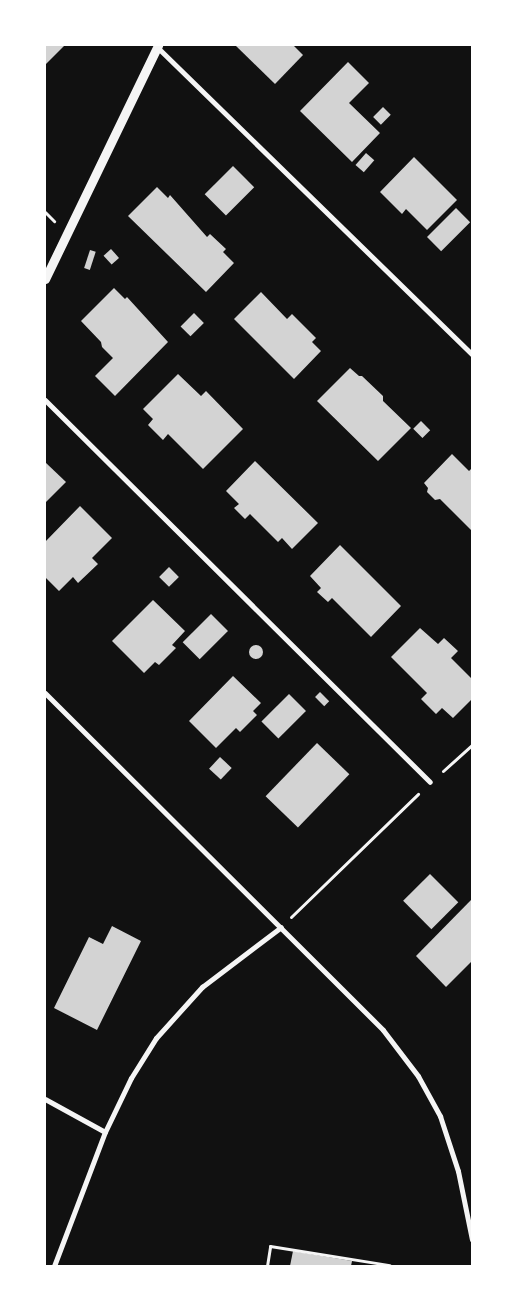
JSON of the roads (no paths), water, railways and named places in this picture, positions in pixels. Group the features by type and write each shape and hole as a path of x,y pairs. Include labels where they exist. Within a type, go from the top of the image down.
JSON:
{"street":[{"path":"45,279 157,46 472,354"},
{"path":"45,400 430,782"},
{"path":"45,693 383,1030 418,1076 440,1116 458,1171 472,1240"},
{"path":"54,1266 105,1132 131,1078 156,1038 202,987 281,927"},
{"path":"45,1099 105,1132"}]}
